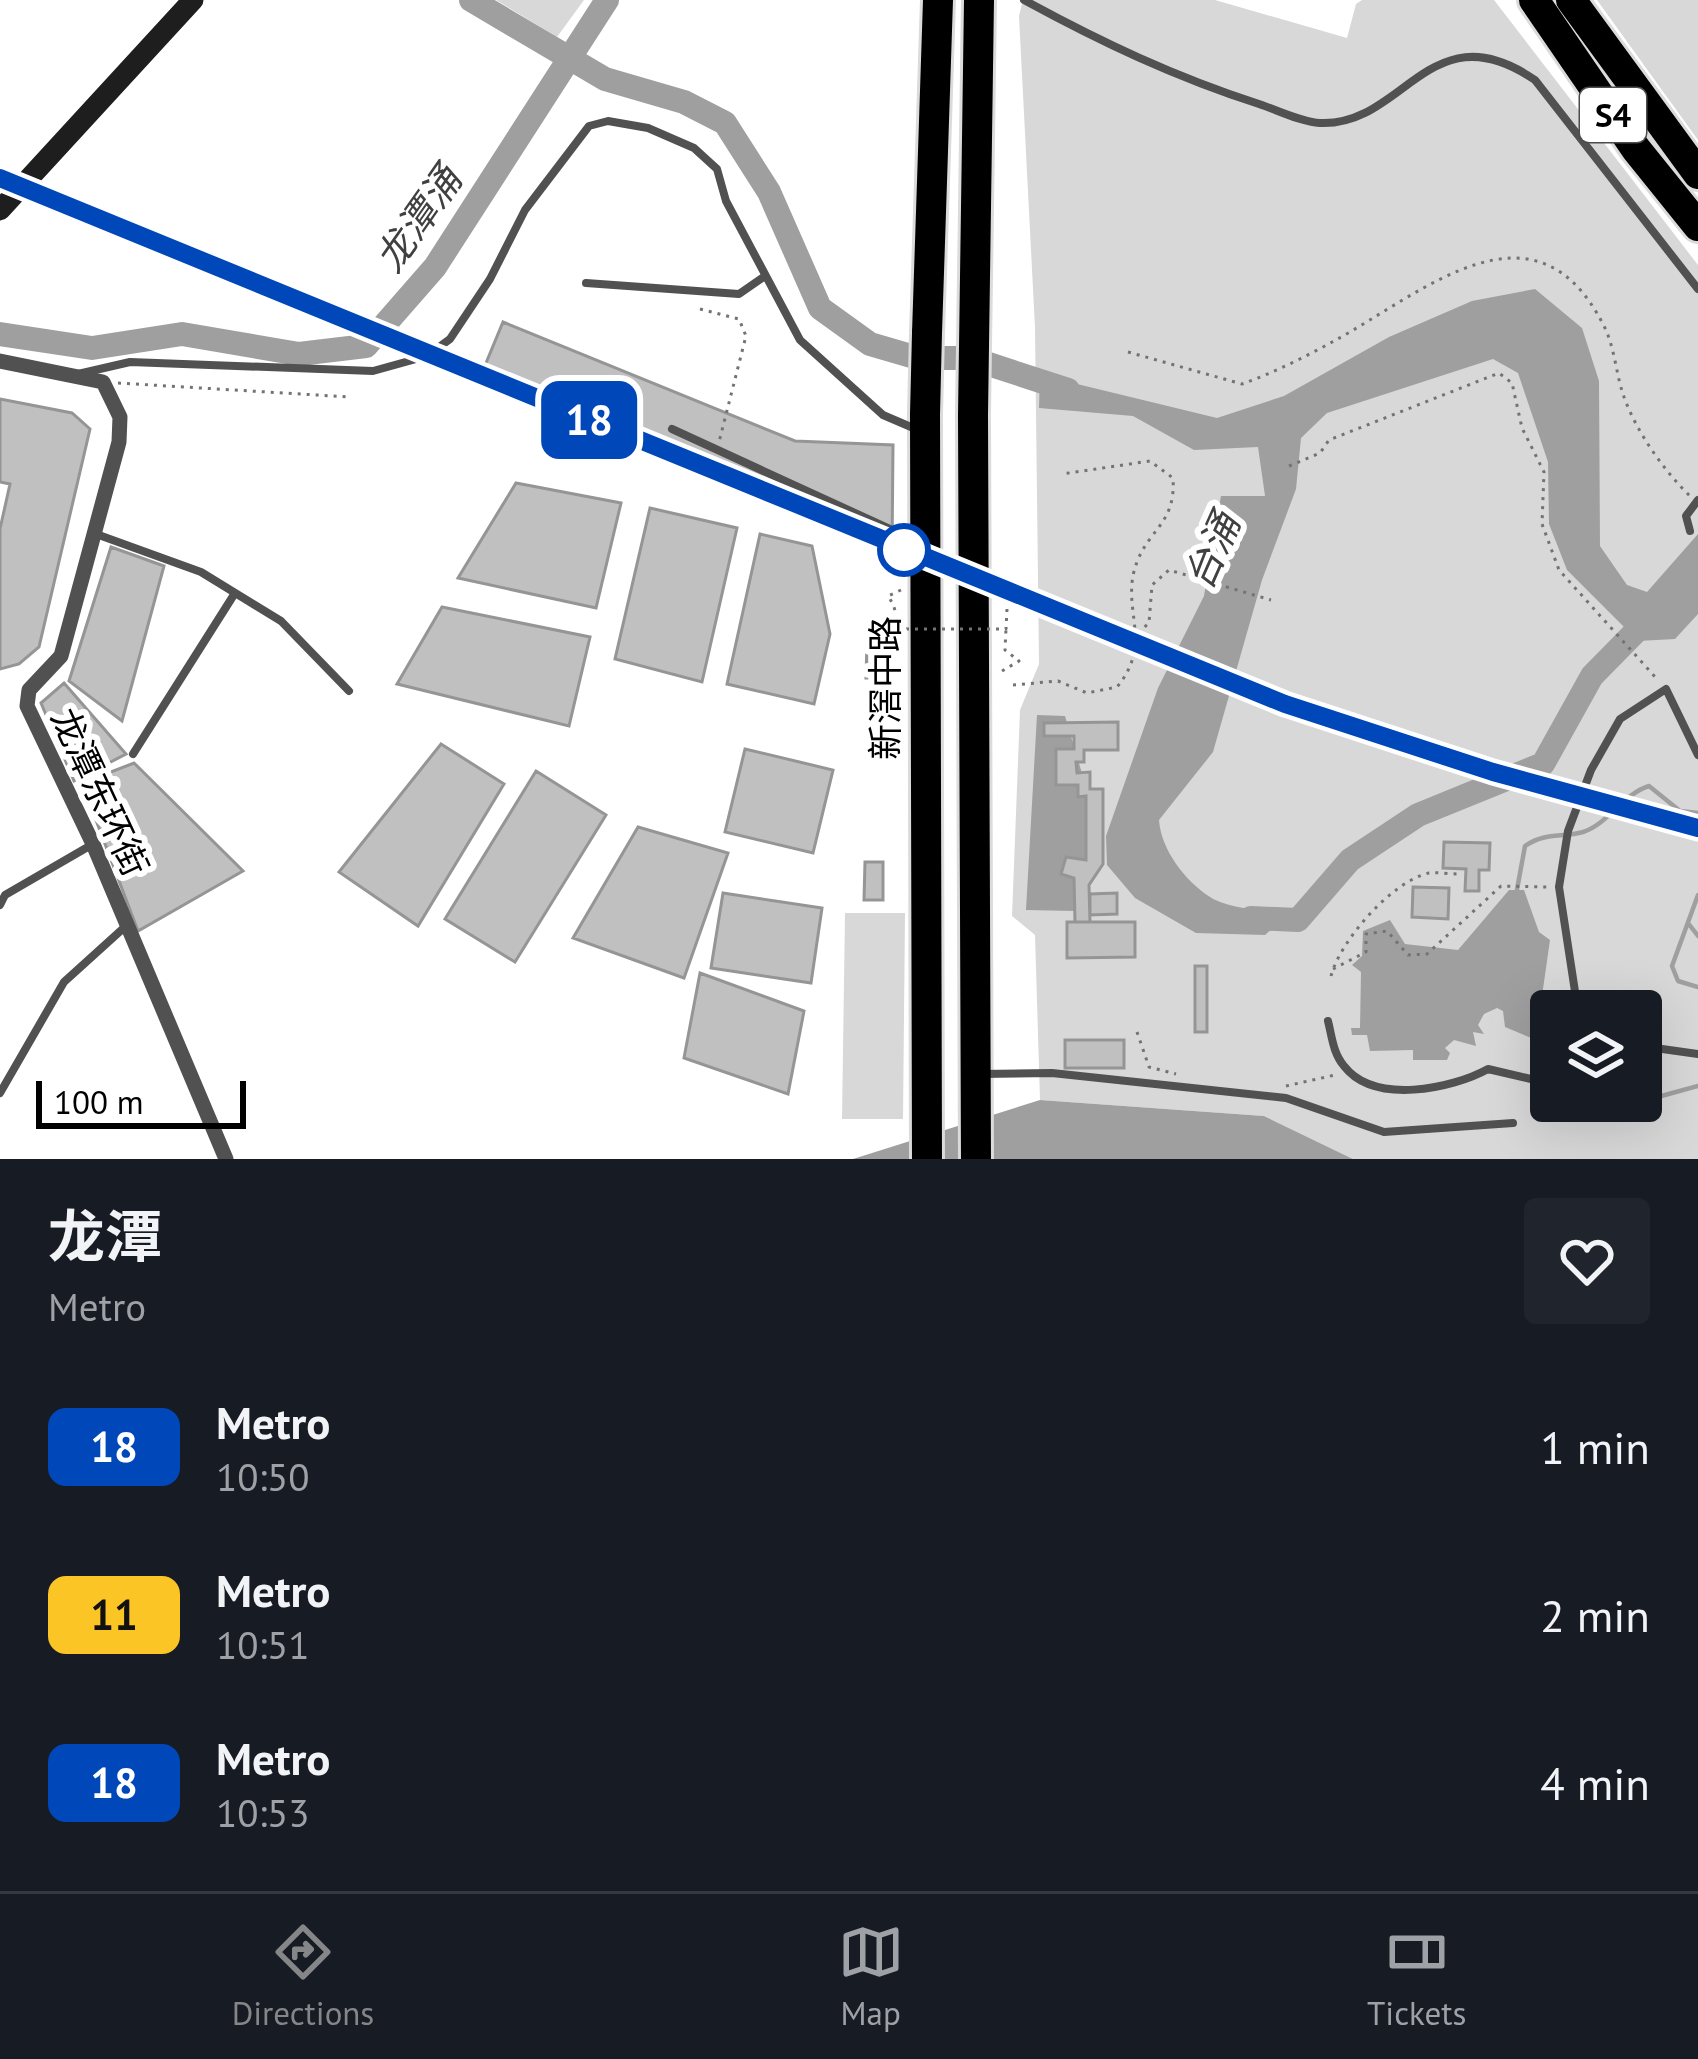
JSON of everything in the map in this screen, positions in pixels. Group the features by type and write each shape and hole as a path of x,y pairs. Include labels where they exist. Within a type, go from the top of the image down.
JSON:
{"highway":[{"name":"新滘中路","path":"927,1159 923,544 938,0"},
{"path":"976,1159 973,334 979,0"},
{"name":"S4","path":"1534,0 1636,149 1698,226"},
{"name":"S4","path":"1571,0 1698,174"}],"main road":[{"path":"0,210 193,0"}],"street":[{"path":"0,361 103,382"},
{"name":"龙潭东环街","path":"103,382 120,417 119,442 62,656 29,689 27,706 93,844 226,1159"}],"lane":[{"path":"1024,0 1180,78 1318,123 1363,116 1442,60 1465,57 1516,67 1535,80 1698,290"},
{"path":"78,374 130,362 374,371 427,356 450,339 490,279 525,210 589,126 608,121 648,128 694,148 717,169 726,201 800,340 883,415 925,424"},
{"path":"586,284 739,294 766,276"},
{"path":"672,429 923,544"},
{"path":"1690,531 1686,516 1697,501"},
{"path":"95,533 201,572 235,593 280,621 349,691"},
{"path":"133,754 235,593"},
{"path":"1575,990 1558,887 1567,835 1592,770 1620,719 1666,689 1698,755"},
{"path":"0,904 5,895 93,844"},
{"path":"0,1093 64,982 127,925"},
{"path":"1328,1021 1335,1053 1347,1072 1386,1087 1424,1091 1467,1081 1488,1069 1530,1079"},
{"path":"1662,1049 1698,1054"},
{"path":"979,1089 1052,1073 1286,1098 1384,1132 1513,1123"}],"path":[{"path":"1128,352 1242,384 1332,343 1402,297 1463,271 1494,259 1545,262 1576,283 1606,329 1625,402 1659,460 1697,501"},
{"path":"700,309 739,319 746,336 718,449"},
{"path":"1289,466 1320,453 1329,440 1499,373 1512,383 1522,428 1544,472 1542,524 1559,570 1666,689"},
{"path":"103,382 350,397"},
{"path":"672,429 659,457 690,470"},
{"path":"1013,685 1058,681 1087,693 1117,687 1133,667 1137,562 1168,515 1174,478 1164,467 1136,460 1062,474"},
{"path":"1136,633 1149,623 1148,597 1159,575 1168,570 1189,580 1271,600"},
{"path":"1002,671 1018,661 1006,650 1007,609 1016,597 1006,589"},
{"path":"901,590 887,596 896,607 897,629 888,659 902,670"},
{"path":"897,629 1006,629"},
{"path":"1459,874 1427,873 1395,893 1353,932 1332,972 1366,952 1366,934 1395,934 1408,955 1427,954 1501,886 1558,887"},
{"path":"1137,1032 1149,1066 1194,1080"},
{"path":"1279,1088 1347,1072"}],"shaded area":[{"path":"496,0 584,0 557,37"},
{"path":"1023,0 1215,0 1347,38 1356,4 1362,0 1494,0 1698,265 1698,1159 1353,1159 1264,1116 1040,1100 1035,935 1012,916 1020,710 1039,664 1035,328 1019,16"},
{"path":"1597,0 1698,0 1698,140"},
{"path":"845,913 905,913 903,1119 842,1119"}],"water":[{"path":"1535,289 1582,328 1599,381 1600,546 1627,585 1647,592 1698,534 1698,614 1675,639 1638,641 1567,570 1549,524 1548,462 1518,373 1493,359 1327,413 1301,438 1296,489 1262,580 1213,752 1159,820 1169,853 1200,890 1218,901 1283,919 1265,935 1196,933 1135,898 1107,865 1106,836 1158,688 1204,596 1221,496 1265,496 1258,447 1194,450 1133,416 1039,408 1040,375 1217,418 1284,396 1389,337 1472,301"},
{"path":"1037,715 1065,716 1089,797 1092,860 1074,881 1075,911 1026,910"},
{"path":"1509,890 1524,890 1539,932 1550,940 1543,990 1530,990 1530,1037 1505,1027 1503,1011 1497,1008 1484,1014 1478,1025 1484,1034 1473,1032 1476,1046 1454,1040 1445,1048 1450,1053 1447,1060 1413,1060 1413,1050 1370,1051 1367,1035 1352,1035 1351,1028 1360,1028 1361,972 1352,965 1362,956 1363,931 1390,920 1405,944 1458,950"},
{"path":"1040,1100 1264,1116 1353,1159 853,1159"}],"building":[{"path":"503,322 795,441 893,445 892,553 479,380"},
{"path":"0,399 72,413 90,429 39,647 19,664 0,669 0,529 10,484 0,482"},
{"path":"516,483 621,503 596,608 458,578"},
{"path":"650,508 737,528 702,682 615,659"},
{"path":"760,534 812,546 830,634 814,704 727,684"},
{"path":"111,547 164,566 122,721 69,681"},
{"path":"442,607 590,637 569,726 397,684"},
{"path":"867,640 885,641 885,678 866,678"},
{"path":"64,683 126,754 74,781 41,703"},
{"path":"1118,722 1118,750 1084,750 1084,762 1076,762 1077,773 1090,772 1090,789 1103,789 1103,864 1089,885 1090,922 1075,922 1074,878 1061,874 1066,857 1086,860 1086,796 1078,797 1078,785 1056,785 1056,749 1074,749 1074,736 1044,736 1044,723"},
{"path":"441,744 504,784 418,926 339,872"},
{"path":"745,749 833,770 813,853 725,832"},
{"path":"134,763 243,871 138,931 82,783"},
{"path":"536,771 606,815 515,962 445,919"},
{"path":"638,827 728,853 684,978 573,938"},
{"path":"1444,842 1490,843 1489,870 1479,870 1479,891 1465,891 1466,869 1443,868"},
{"path":"865,862 883,862 883,900 864,900"},
{"path":"1413,887 1449,888 1448,919 1412,917"},
{"path":"723,893 822,908 811,983 711,968"},
{"path":"1117,893 1117,914 1090,915 1090,894"},
{"path":"1067,922 1135,922 1135,957 1067,958"},
{"path":"1195,966 1207,966 1207,1032 1195,1032"},
{"path":"700,973 804,1011 788,1094 684,1058"},
{"path":"1065,1040 1124,1040 1124,1068 1065,1068"}],"waterway":[{"name":"台涌","path":"471,0 605,79 684,102 725,123 769,192 820,308 870,344 918,358 970,358 1068,390"},
{"name":"龙潭涌","path":"0,334 92,348 182,334 299,354 366,346 435,267 607,0"},
{"name":"台涌","path":"1251,918 1298,920 1350,860 1418,815 1543,764 1592,676 1698,568"},
{"path":"1516,895 1525,846 1592,828 1640,790 1649,786 1680,811 1698,813"},
{"path":"1698,895 1672,966 1678,981 1698,987"},
{"path":"1688,923 1698,936"},
{"path":"1662,1096 1698,1086"}],"metro line":[{"name":"18","path":"0,178 1285,704 1493,772 1698,828"}]}
